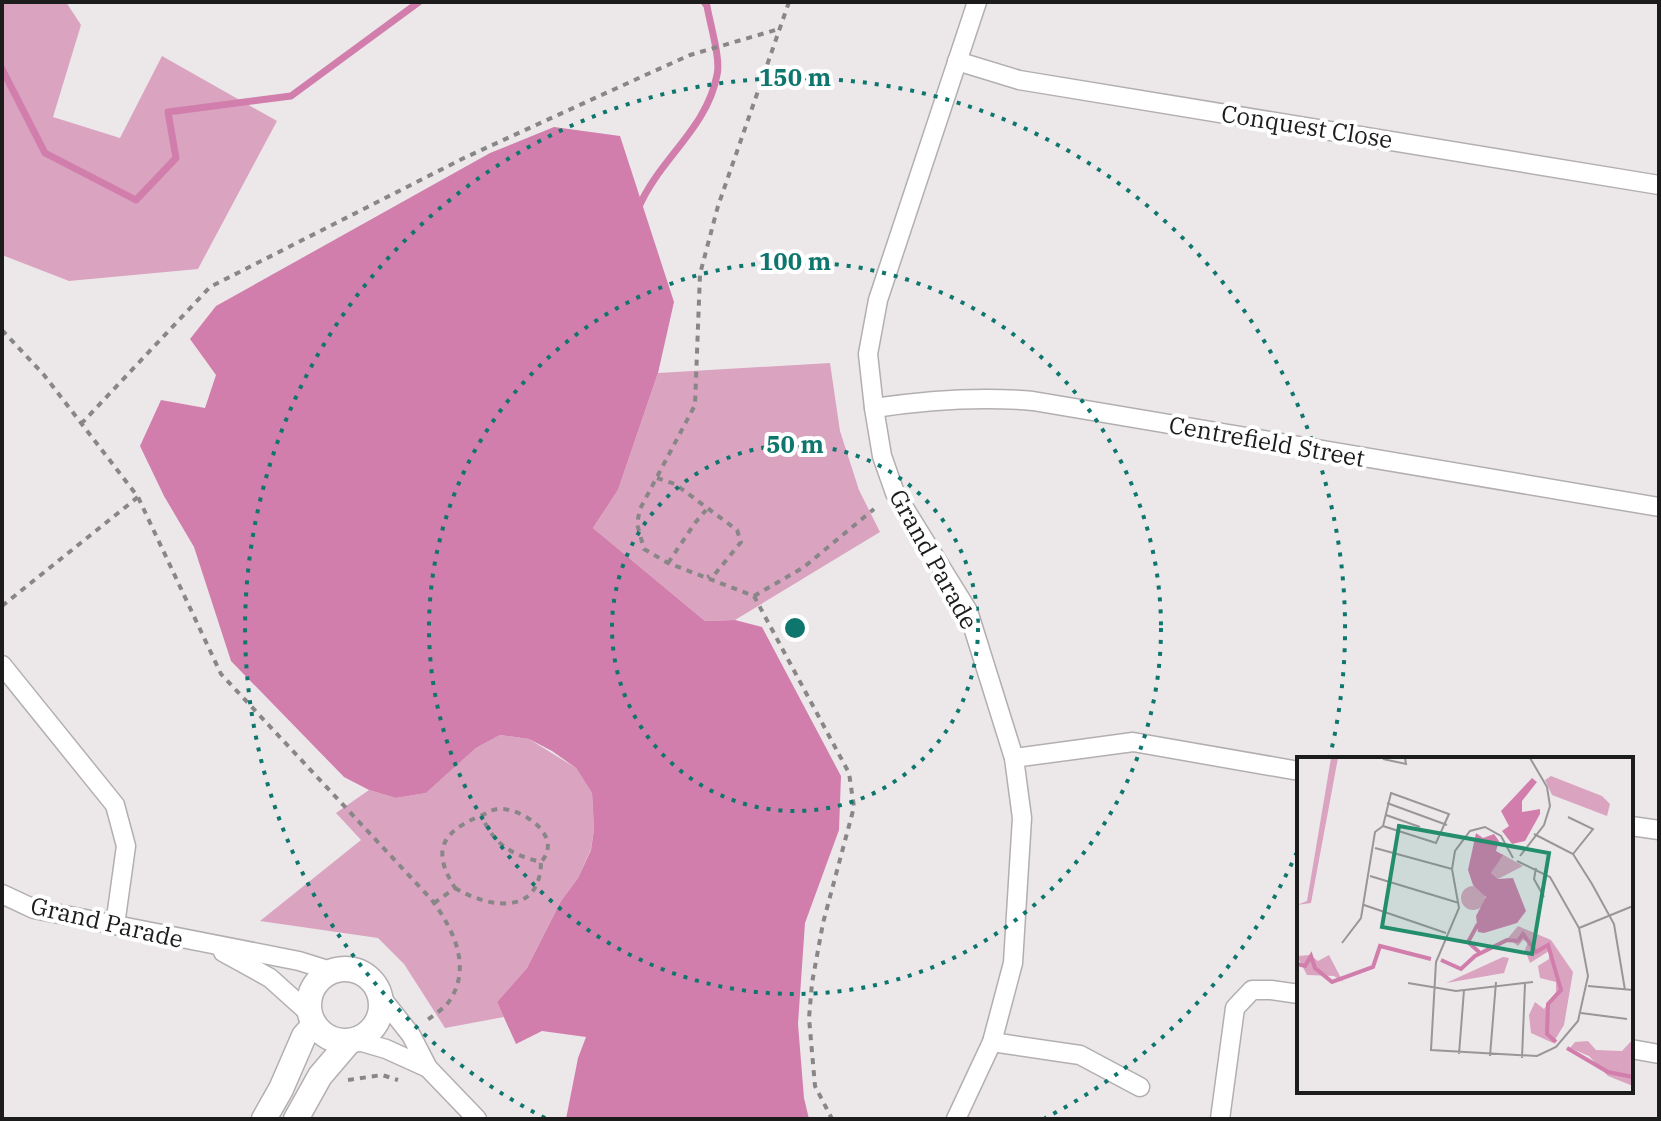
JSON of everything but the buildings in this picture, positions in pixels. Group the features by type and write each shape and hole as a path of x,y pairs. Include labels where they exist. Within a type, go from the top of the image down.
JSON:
{"street":[{"name":"Grand Parade","path":"956,1119 992,1042 1013,963 1022,818 1014,758 968,611 895,493 882,456 868,354 878,300 977,2"},
{"name":"Conquest Close","path":"957,61 1019,80 1659,185"},
{"name":"Centrefield Street","path":"874,408 990,397 1033,401 1659,507"},
{"path":"2,665 115,805 126,846 115,925"},
{"path":"1014,758 1133,742 1297,771"},
{"path":"1633,826 1659,830"},
{"name":"Grand Parade","path":"2,894 34,909 299,961 331,971"},
{"name":"Grand Parade","path":"214,946 270,978 312,1019"},
{"path":"428,1068 386,1049 334,1040 323,1034 312,1019 309,1000 320,978 331,971 344,969 368,976 411,1035 428,1068 477,1119"},
{"path":"1220,1119 1235,1008 1252,990 1297,994"},
{"path":"296,1119 320,1076 352,1041 370,1032 378,1022 381,997"},
{"path":"264,1119 312,1019"},
{"path":"992,1042 1080,1055 1140,1087"},
{"path":"1633,1049 1659,1054"}],"path":[{"path":"789,2 718,206 700,274 695,405 640,509 637,524 644,549 668,563 754,596 849,773 854,807 823,923 809,1018 815,1086 832,1119"},
{"path":"81,424 210,287 464,158 690,55 779,29"},
{"path":"2,330 44,375 138,497 221,674 434,903 448,923 457,947 460,978 449,1002 427,1021"},
{"path":"657,478 675,484 737,530 741,542 715,574 705,578"},
{"path":"2,606 138,497"},
{"path":"668,563 707,509"},
{"path":"754,596 804,567 874,509"},
{"path":"504,809 532,820 546,835 549,845 547,856 541,862 540,877 535,888 523,900 506,904 486,902 455,888 446,874 442,858 445,841 454,828 482,816 491,810 504,809"},
{"path":"482,816 488,831 499,844 518,856 541,862"},
{"path":"434,903 455,888"},
{"path":"340,1087 348,1079 382,1075 410,1083"}],"shaded area":[{"path":"2,2 66,2 81,25 53,117 120,138 162,56 277,121 198,269 69,281 2,255"},
{"path":"554,127 620,136 674,302 658,373 618,490 593,528 705,621 735,620 762,627 841,776 839,830 805,923 798,1024 804,1098 809,1119 566,1119 578,1058 586,1037 542,1031 516,1044 497,1002 527,968 591,850 594,829 592,793 576,768 552,751 529,739 500,735 476,748 426,793 396,798 369,790 344,777 231,661 194,547 164,496 140,446 161,400 205,408 216,375 190,339 216,306 490,153"},
{"path":"830,363 840,431 859,490 880,532 735,620 705,621 593,528 618,490 658,373"},
{"path":"500,735 529,739 576,768 592,793 594,829 591,849 578,878 561,901 527,968 497,1002 504,1017 445,1028 404,964 378,938 260,921 361,840 336,813 369,790 396,798 426,793 476,748"}],"waterway":[{"path":"2,69 45,153 136,200 176,158 168,112 291,96 419,2"},
{"path":"638,209 657,175 693,128 712,94 718,60 704,2"}]}
